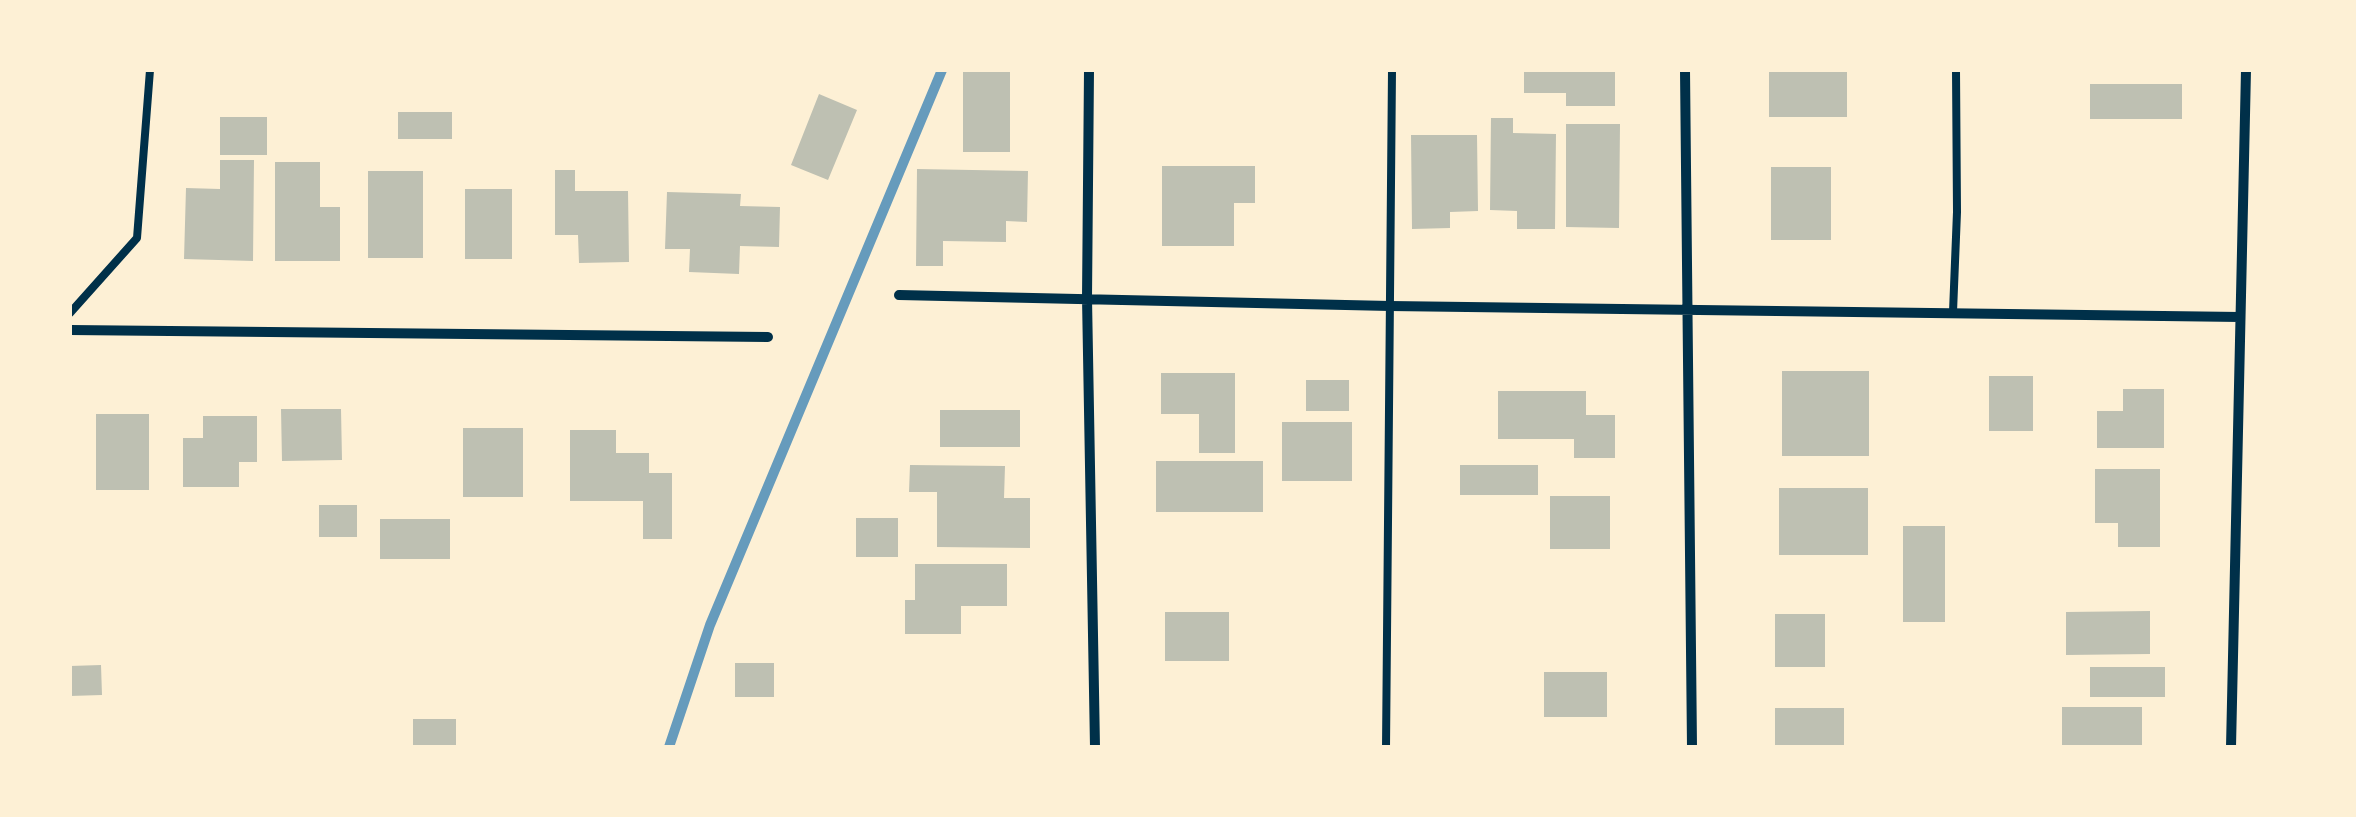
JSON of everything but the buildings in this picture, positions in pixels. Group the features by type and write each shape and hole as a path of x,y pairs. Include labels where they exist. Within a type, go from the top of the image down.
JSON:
{"street":[{"path":"1089,70 1087,298 1095,747"},
{"path":"1685,70 1692,747"},
{"path":"2231,747 2246,70"},
{"path":"899,295 2240,317"},
{"path":"70,330 768,338"}],"lane":[{"path":"70,313 137,238 150,70"},
{"path":"1386,747 1392,70"},
{"path":"1953,312 1956,70"}],"waterway":[{"path":"669,747 710,625 942,70"}]}
